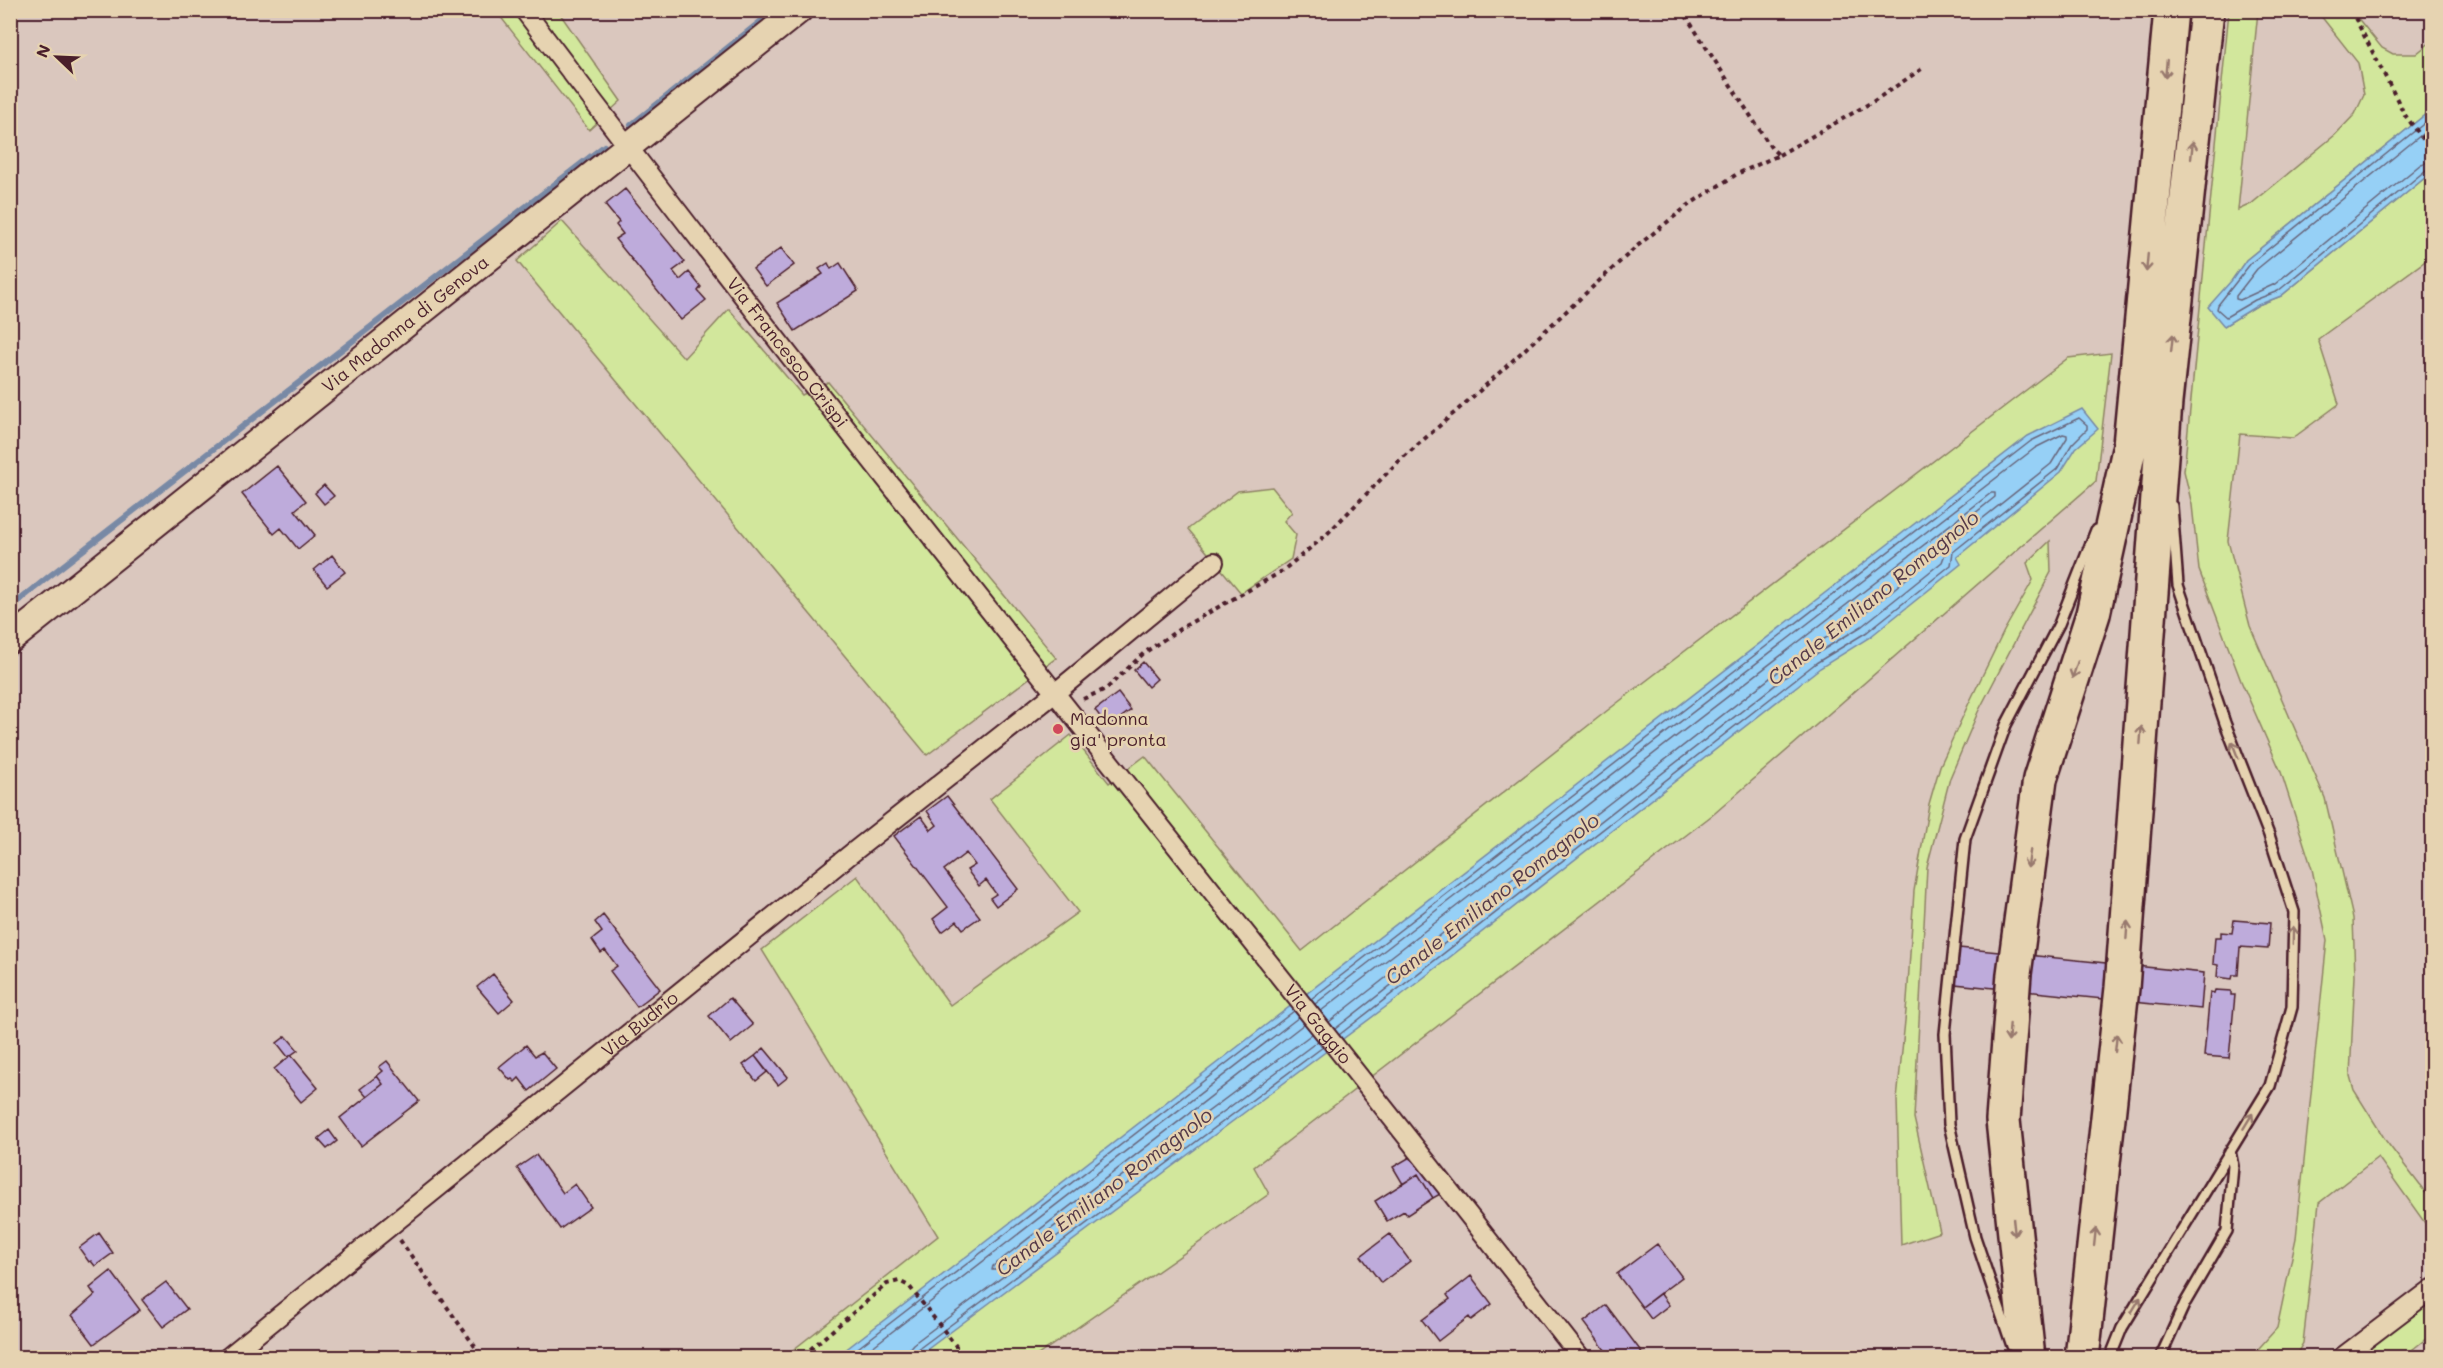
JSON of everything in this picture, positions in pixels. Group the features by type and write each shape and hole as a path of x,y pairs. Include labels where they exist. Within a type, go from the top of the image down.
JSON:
{"highway":[{"path":"2028,1358 2003,1120 2014,974 2040,779 2094,615 2130,445 2171,10"},
{"path":"2082,1358 2122,988 2165,402 2207,10"}],"main road":[{"name":"Via Madonna di Genova","path":"10,640 800,10"}],"street":[{"name":"Via Francesco Crispi","path":"524,10 627,147 1058,698"},
{"name":"Via Budrio","path":"227,1358 852,853 1058,698 1214,562"},
{"name":"Via Gaggio","path":"1058,698 1581,1358"},
{"path":"2341,1358 2433,1289"}],"lane":[{"path":"2165,402 2170,470"},
{"path":"2105,508 2130,445"},
{"path":"2110,1358 2122,1328 2270,1086 2292,1007 2294,912 2269,836 2225,723 2178,585 2171,493"},
{"path":"2016,1358 1976,1237 1948,1124 1945,1034 1947,1011 1965,839 2006,725 2059,624 2101,518"},
{"path":"2160,1358 2186,1303 2227,1231 2233,1166 2230,1151"}],"path":[{"path":"1682,10 1772,150 1779,156"},
{"path":"2351,10 2405,116 2433,151"},
{"path":"1058,698 1088,699 1106,689 1144,653 1181,628 1281,572 1325,536 1398,462 1636,248 1690,204 1737,174 1779,156 1874,102 1923,68"},
{"path":"390,1226 483,1358"},
{"path":"767,1358 775,1353 795,1355 807,1352 887,1284 899,1281 909,1286 956,1346 956,1358"}],"green space":[{"path":"496,11 558,11 621,101 589,130"},
{"path":"2229,11 2258,11 2238,210 2251,204 2335,135 2355,114 2364,95 2358,63 2317,11 2352,11 2382,48 2393,54 2416,54 2432,41 2432,109 2246,260 2232,280 2224,326 2258,305 2281,296 2432,172 2432,256 2318,339 2339,404 2293,438 2240,434 2228,541 2250,626 2325,798 2353,918 2355,976 2350,1076 2354,1090 2386,1141 2432,1201 2432,1233 2378,1157 2319,1203 2303,1343 2295,1357 2251,1357 2277,1328 2296,1238 2327,940 2312,869 2281,772 2241,681 2199,570 2192,505 2184,471"},
{"path":"562,221 684,358 729,309 802,395 828,382 1056,658 927,755 517,261"},
{"path":"2111,353 2096,481 1715,813 1254,1167 1269,1194 1035,1357 784,1357 938,1236 762,950 857,876 950,1005 1078,912 990,799 1071,735 1109,783 1145,756 1302,951 1608,710 2068,358"},
{"path":"1272,487 1292,512 1284,521 1296,535 1291,559 1241,593 1188,529 1238,491"},
{"path":"2050,541 2051,572 1978,712 1950,778 1927,867 1914,1118 1940,1232 1901,1245 1897,1100 1907,1001 1914,891 1929,804 1940,766 1969,703 2004,631 2033,580 2027,563"},
{"path":"2432,1278 2432,1334 2403,1357 2335,1358"}],"water":[{"path":"2432,109 2432,172 2281,296 2258,305 2224,326 2208,307 2246,260"},
{"name":"Canale Emiliano Romagnolo","path":"2082,409 2098,429 2076,448 2061,472 1957,557 1961,564 1870,637 1820,668 1395,1000 917,1357 835,1358 2028,436"}],"building":[{"path":"625,189 685,262 673,271 680,280 689,272 701,287 698,291 706,300 681,320 615,239 623,234 616,225 619,222 605,205"},
{"path":"781,248 794,265 766,286 753,269"},
{"path":"828,263 831,269 840,263 858,291 795,331 777,303 823,274 819,269"},
{"path":"277,466 306,501 295,510 315,535 298,549 281,528 274,534 242,494"},
{"path":"324,485 334,496 324,504 315,493"},
{"path":"332,555 345,572 327,586 314,570"},
{"path":"1143,662 1157,679 1148,687 1134,670"},
{"path":"1118,693 1131,710 1108,727 1095,710"},
{"path":"947,796 1018,889 996,906 990,898 996,894 986,880 979,886 967,870 975,865 966,853 944,870 980,917 963,929 957,921 942,932 933,919 948,907 894,836 921,816 931,830 937,825 927,811"},
{"path":"603,915 660,989 637,1007 610,971 617,966 605,950 601,953 592,940 602,932 595,922"},
{"path":"2234,920 2270,923 2268,949 2240,947 2238,975 2233,975 2232,979 2217,977 2218,965 2213,964 2215,937 2221,937 2221,932 2232,933"},
{"path":"1959,948 2204,973 2201,1009 1955,984"},
{"path":"493,974 514,1000 499,1013 477,987"},
{"path":"2215,990 2231,991 2231,995 2235,995 2229,1058 2204,1056 2210,992 2214,993"},
{"path":"730,998 753,1025 731,1043 709,1016"},
{"path":"286,1036 298,1050 288,1057 277,1043"},
{"path":"526,1045 535,1056 542,1052 556,1069 529,1091 519,1078 515,1082 510,1080 499,1067"},
{"path":"764,1048 788,1077 778,1085 755,1056"},
{"path":"291,1055 318,1088 301,1102 274,1069"},
{"path":"755,1056 767,1072 756,1081 743,1065"},
{"path":"387,1061 419,1101 361,1146 340,1118 383,1084 377,1076 383,1071 379,1067"},
{"path":"377,1076 383,1084 367,1097 360,1089"},
{"path":"329,1130 337,1141 327,1149 318,1139"},
{"path":"1417,1153 1442,1193 1433,1198 1418,1174 1403,1184 1393,1167"},
{"path":"536,1155 563,1193 575,1184 591,1207 560,1229 517,1168"},
{"path":"1418,1174 1433,1198 1407,1215 1404,1211 1387,1221 1375,1201"},
{"path":"99,1233 113,1253 95,1266 91,1261 89,1262 79,1248"},
{"path":"1390,1234 1410,1261 1381,1283 1361,1256"},
{"path":"1657,1244 1682,1277 1642,1307 1617,1274"},
{"path":"111,1271 140,1310 94,1344 72,1315 95,1295 90,1288"},
{"path":"1471,1276 1492,1304 1471,1320 1469,1317 1438,1341 1422,1320 1450,1299 1447,1295"},
{"path":"166,1282 187,1309 163,1327 142,1300"},
{"path":"1660,1293 1669,1305 1651,1319 1642,1307"},
{"path":"1606,1305 1646,1358 1611,1358 1584,1322"}],"waterway":[{"path":"631,125 775,10"},
{"path":"10,608 604,146"}],"place":[{"name":"Madonna gia' pronta","path":"1058,729"}]}
